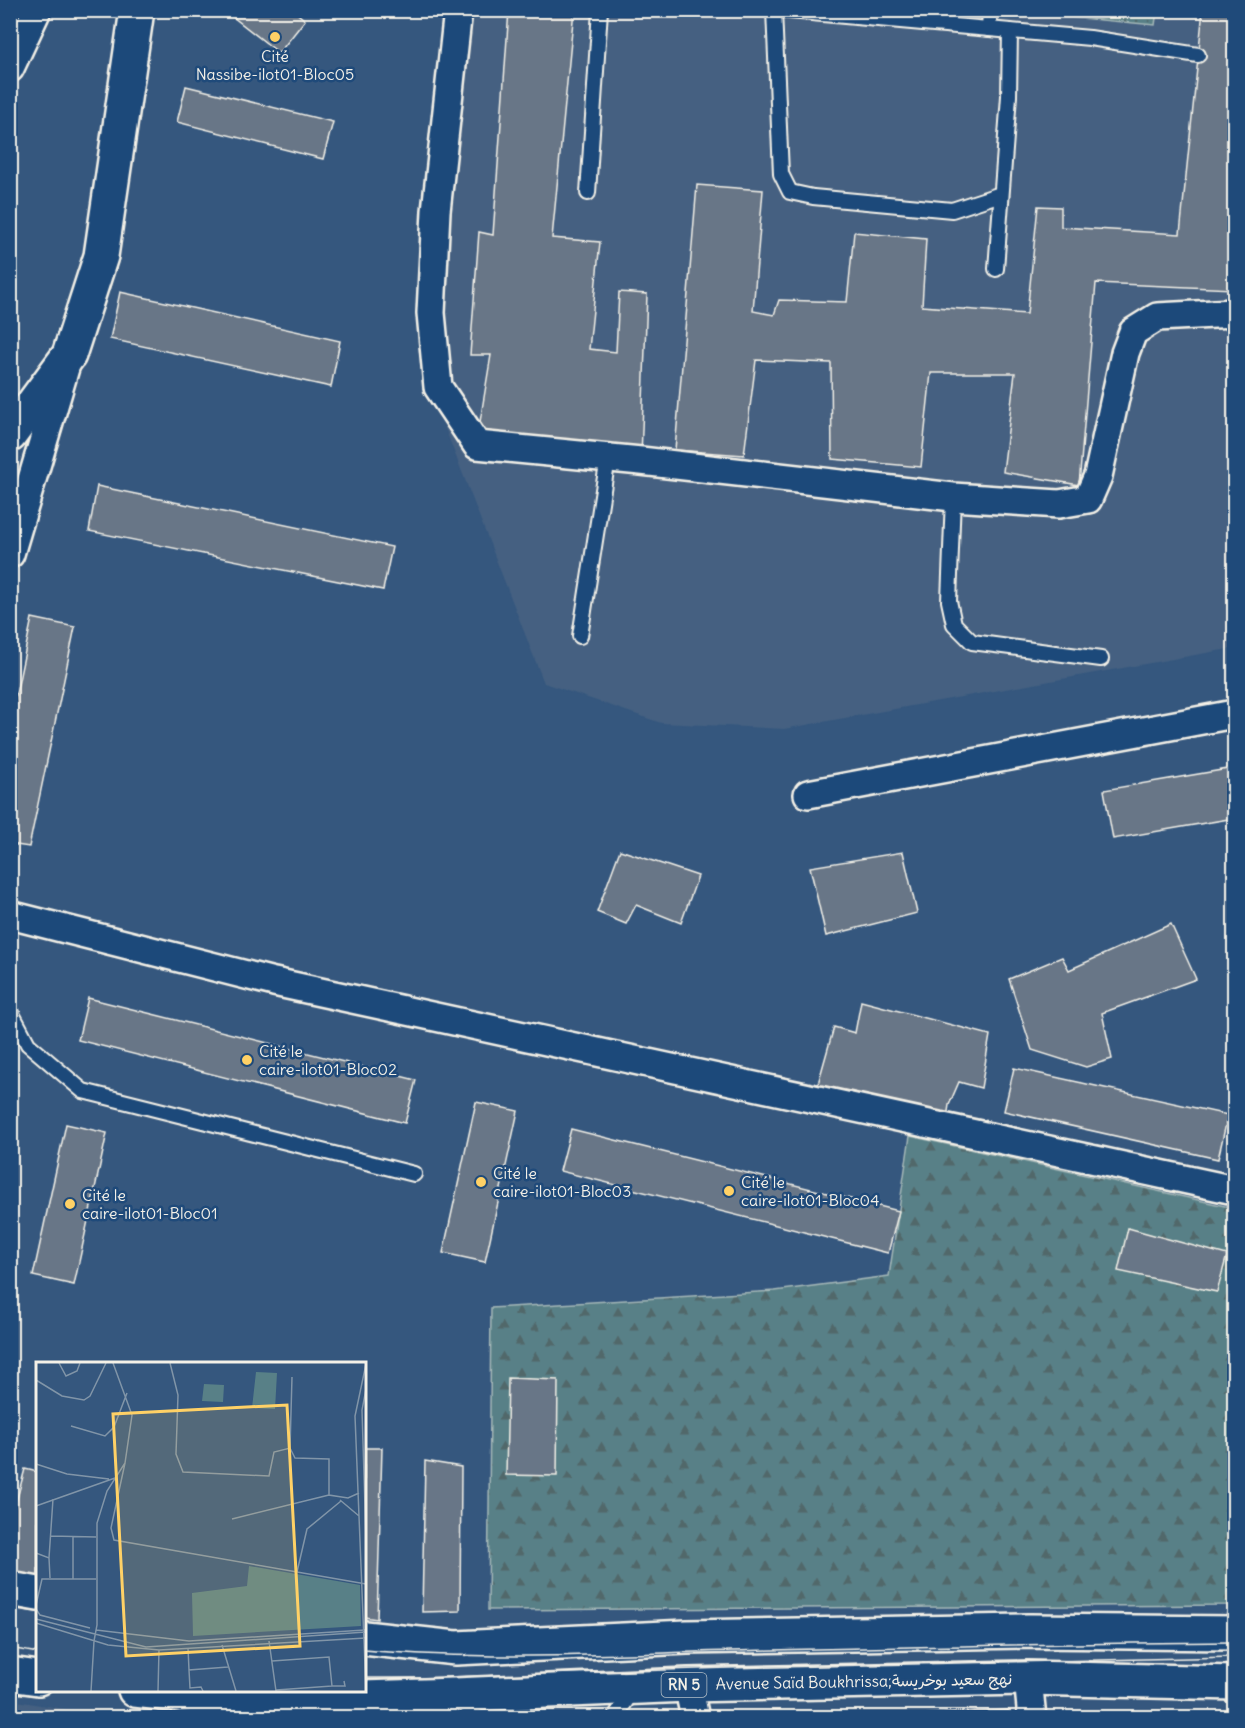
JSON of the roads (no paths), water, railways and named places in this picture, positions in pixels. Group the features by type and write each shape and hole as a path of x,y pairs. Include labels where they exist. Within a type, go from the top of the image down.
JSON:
{"main road":[{"path":"10,435 69,355 101,256 137,10"},
{"path":"10,1589 36,1593"},
{"path":"366,1638 456,1648 711,1637 1029,1631 1234,1633"},
{"path":"10,1674 36,1678"},
{"name":"Avenue Saïd Boukhrissa;نهج سعيد بوخريسة","path":"145,1692 239,1710 454,1707 688,1684 1028,1678 1234,1683"}],"street":[{"path":"10,68 37,10"},
{"path":"458,10 436,211 431,313 438,387 477,445 953,497 1059,504 1088,499 1098,476 1125,353 1133,332 1157,317 1234,313"},
{"path":"10,554 69,355"},
{"path":"808,794 1234,714"},
{"path":"10,915 274,982 1234,1190"},
{"path":"1028,1678 1032,1718"},
{"path":"688,1684 694,1718"}],"lane":[{"path":"588,193 600,10"},
{"path":"1001,194 952,210 813,197 790,192 781,174 776,10 1090,38 1198,55"},
{"path":"989,29 990,10"},
{"path":"996,269 1009,96 1010,31"},
{"path":"580,636 608,458"},
{"path":"953,497 949,601 954,624 972,642 1101,659"},
{"path":"10,1010 28,1044 83,1091 414,1174"},
{"path":"614,1718 636,1688"}],"tram line":[{"path":"10,1608 36,1612"},
{"path":"366,1650 456,1655 548,1656 983,1645 1234,1642"},
{"path":"10,1648 36,1653"},
{"path":"366,1678 1234,1657"}],"place":[{"name":"Cité Nassibe-ilot01-Bloc05","path":"275,37"},
{"name":"Cité le caire-ilot01-Bloc02","path":"247,1060"},
{"name":"Cité le caire-ilot01-Bloc03","path":"481,1182"},
{"name":"Cité le caire-ilot01-Bloc04","path":"729,1191"},
{"name":"Cité le caire-ilot01-Bloc01","path":"70,1204"}]}
